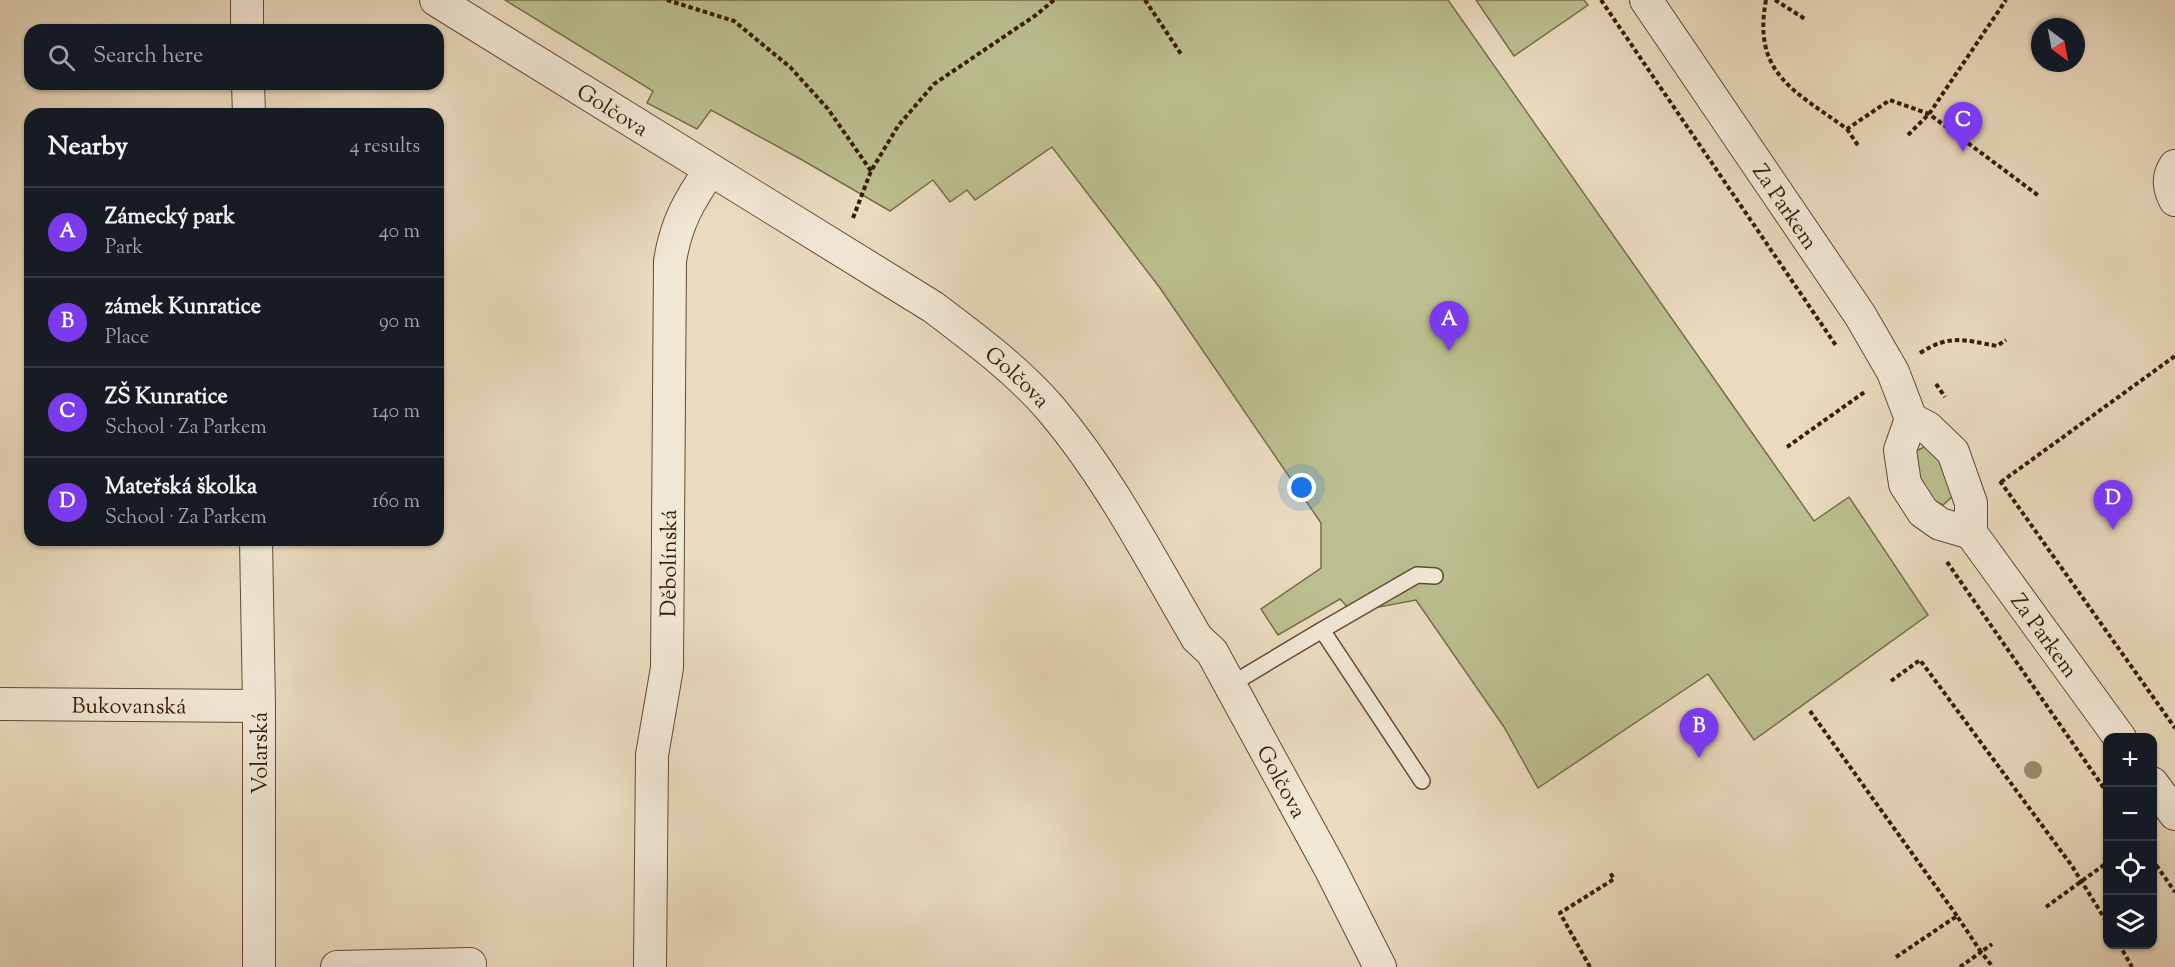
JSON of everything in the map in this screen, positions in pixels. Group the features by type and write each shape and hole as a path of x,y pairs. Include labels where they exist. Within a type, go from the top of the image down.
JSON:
{"street":[{"path":"247,0 247,24"},
{"name":"Golčova","path":"436,0 933,308 986,346 1048,407 1079,444 1106,483 1197,638 1212,652 1330,868 1380,967"},
{"name":"Za Parkem","path":"1646,0 1860,315 1893,372 1911,419 1928,428 1953,452 1971,518 2117,733"},
{"path":"248,90 249,108"},
{"name":"Děbolínská","path":"650,967 652,755 667,668 670,261 679,221 686,205 710,170"},
{"path":"1911,419 1899,450 1905,484 1923,512 1940,524 1971,518"},
{"name":"Volarská","path":"256,546 260,706 259,967"},
{"name":"Bukovanská","path":"0,704 260,706"},
{"path":"2155,787 2175,814"},
{"path":"337,967 470,964"}],"lane":[{"path":"1230,685 1417,575 1435,576"},
{"path":"1322,630 1422,781"}],"path":[{"path":"667,0 734,21 790,68 828,110 871,171"},
{"path":"839,249 871,171 898,126 934,84 1036,15 1054,0"},
{"path":"1145,0 1182,54"},
{"path":"1601,0 1840,352"},
{"path":"1766,0 1763,18 1766,48 1773,69 1787,86 1847,129 1859,147"},
{"path":"1775,0 1805,19"},
{"path":"1908,135 1929,114 2006,0"},
{"path":"1847,129 1890,100 1929,114 2038,196"},
{"path":"1917,355 1936,343 1948,340 1997,346 2006,340"},
{"path":"1971,518 2175,356"},
{"path":"1787,447 1866,390 1871,398"},
{"path":"1942,554 2103,787"},
{"path":"1891,681 1920,660 2082,880 2103,916"},
{"path":"1810,711 1993,967"},
{"path":"2046,907 2103,865"},
{"path":"2157,866 2175,892"},
{"path":"1590,967 1560,913 1614,879 1609,871"},
{"path":"1896,957 1957,915"},
{"path":"1960,967 1992,944"},
{"path":"2121,949 2132,967"}],"green space":[{"path":"505,0 1448,0 1814,521 1849,497 1928,615 1754,740 1708,674 1538,788 1504,727 1416,600 1352,612 1340,599 1278,635 1261,609 1321,568 1321,523 1160,288 1052,147 975,200 967,190 950,202 933,180 890,211 711,110 697,129 647,103 653,91"},
{"path":"1476,0 1584,0 1588,5 1514,56"},
{"path":"1924,447 1936,450 1954,495 1943,505 1926,497 1914,461 1916,451"}],"place":[{"name":"ZŠ Kunratice","path":"1963,152"},
{"name":"Zámecký park","path":"1449,351"},
{"name":"Mateřská školka","path":"2113,530"},
{"name":"zámek Kunratice","path":"1699,758"}]}
